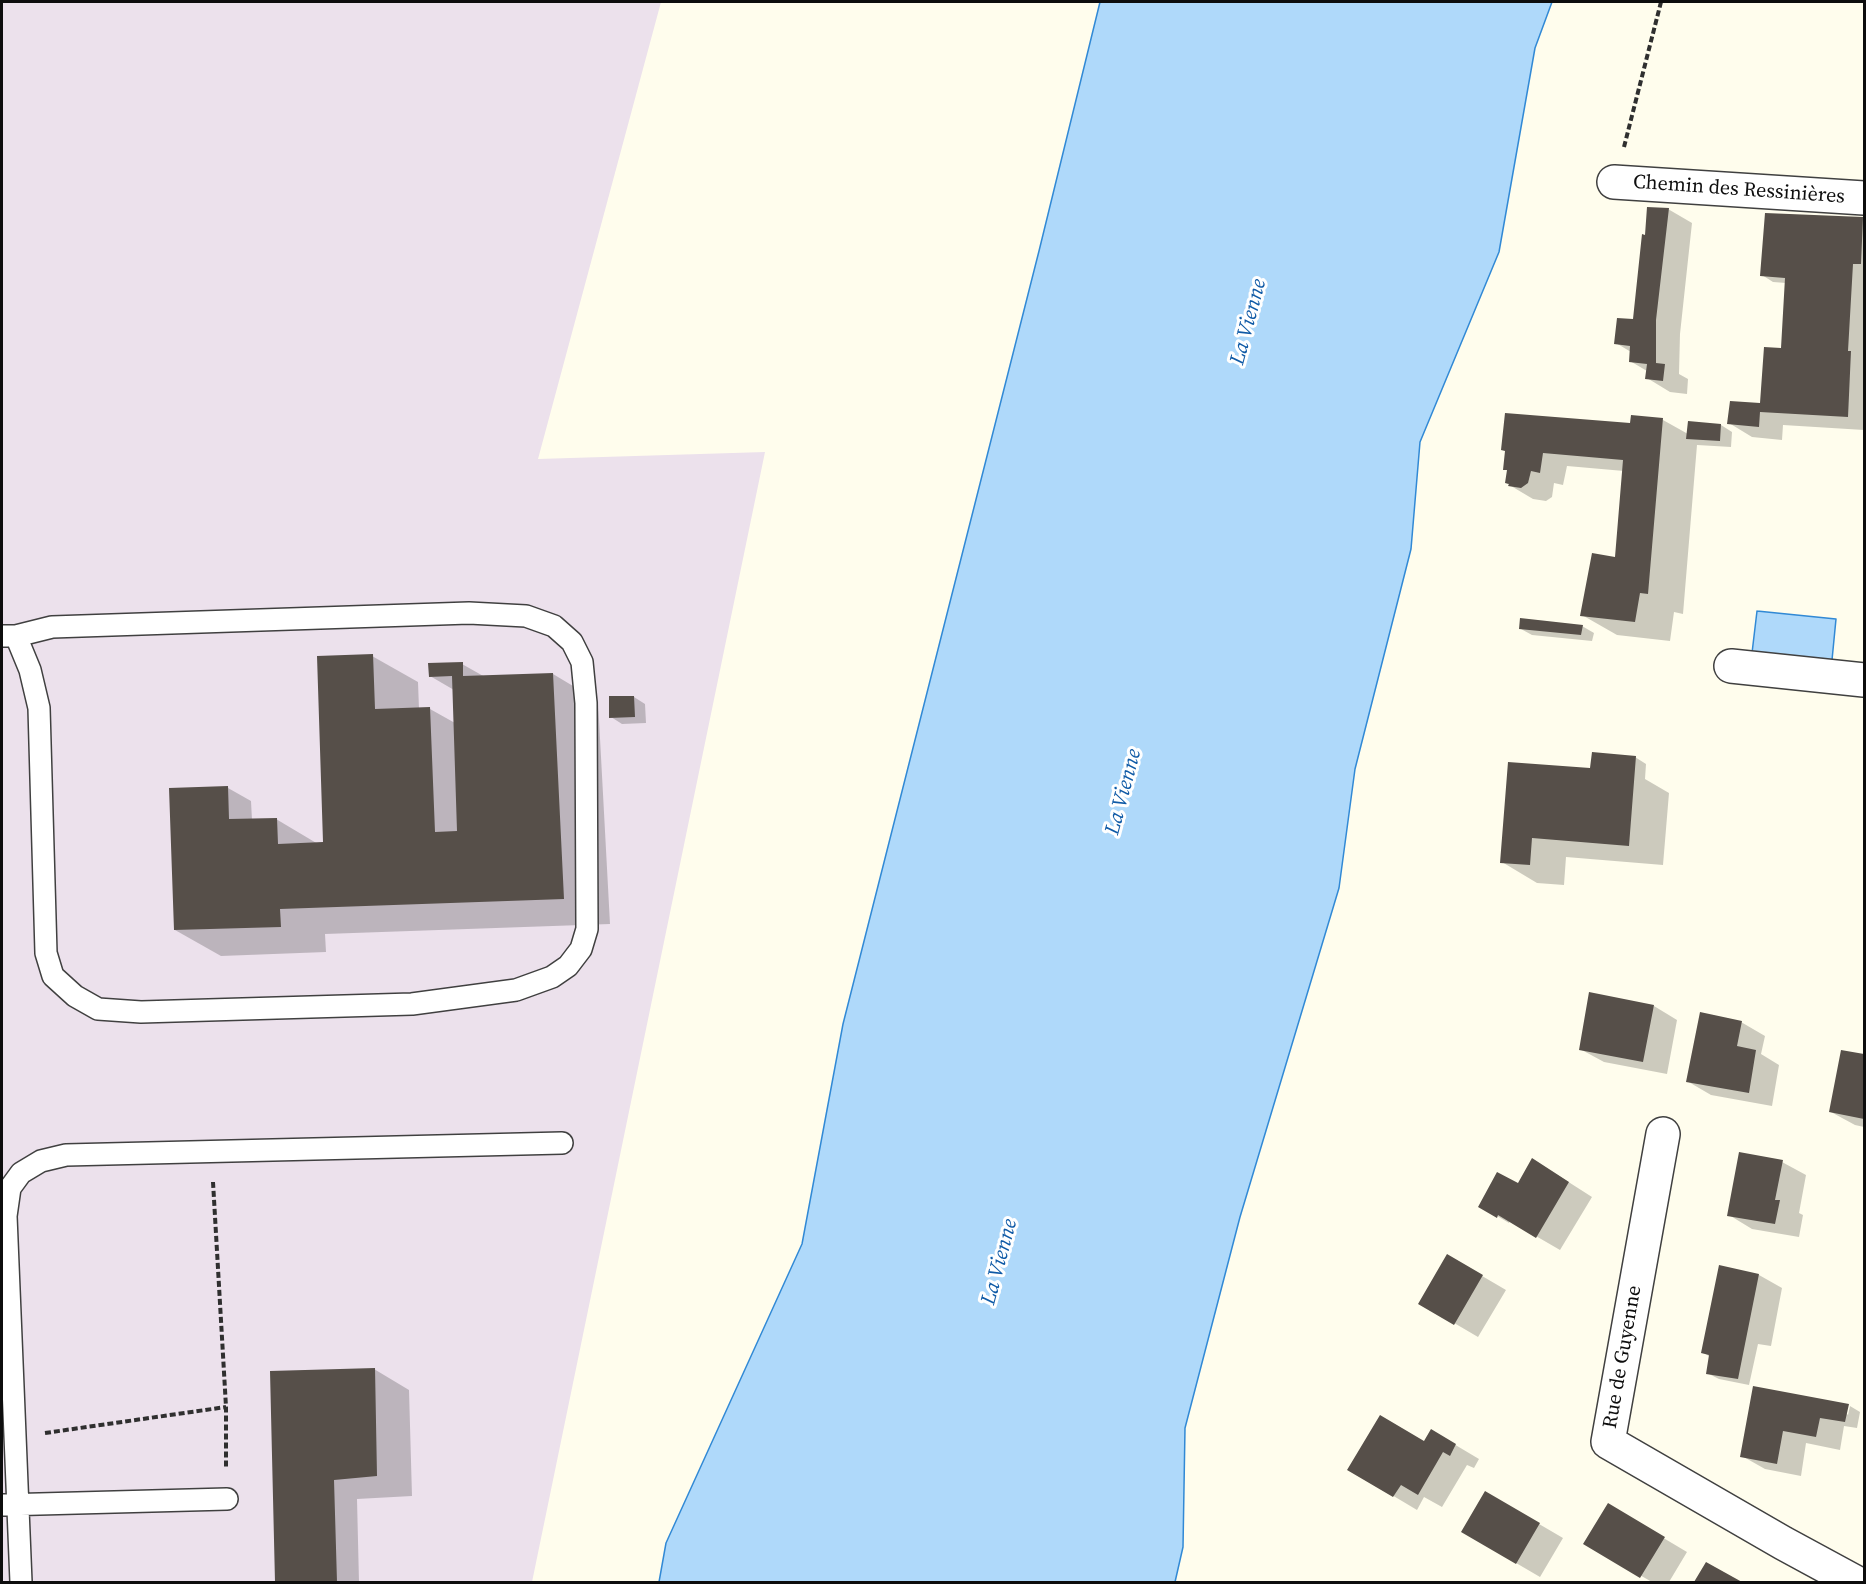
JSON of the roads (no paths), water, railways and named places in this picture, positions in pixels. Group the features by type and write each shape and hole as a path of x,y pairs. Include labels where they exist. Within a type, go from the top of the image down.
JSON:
{"street":[{"name":"Chemin des Ressinières","path":"1614,182 1864,198"},
{"path":"1731,666 1864,680"},
{"name":"Rue de Guyenne","path":"1663,1134 1608,1442 1855,1582"},
{"path":"1864,1577 1864,1582"}],"lane":[{"path":"469,613 526,616 554,626 572,642 582,662 586,703 587,930 581,949 567,966 552,977 516,990 412,1004 141,1012 98,1009 75,996 53,976 46,953 39,708 30,670 9,636 52,627 469,613"},
{"path":"21,1582 9,1504 15,1437 6,1216 10,1188 21,1173 41,1161 66,1155 562,1143"},
{"path":"9,1504 227,1499"}],"water":[{"name":"La Vienne","path":"1100,2 1552,2 1535,48 1499,252 1420,442 1411,549 1355,769 1339,888 1240,1217 1185,1428 1183,1547 1175,1582 659,1582 666,1543 802,1244 843,1024"},
{"path":"1757,611 1836,619 1832,660 1752,653"}]}
